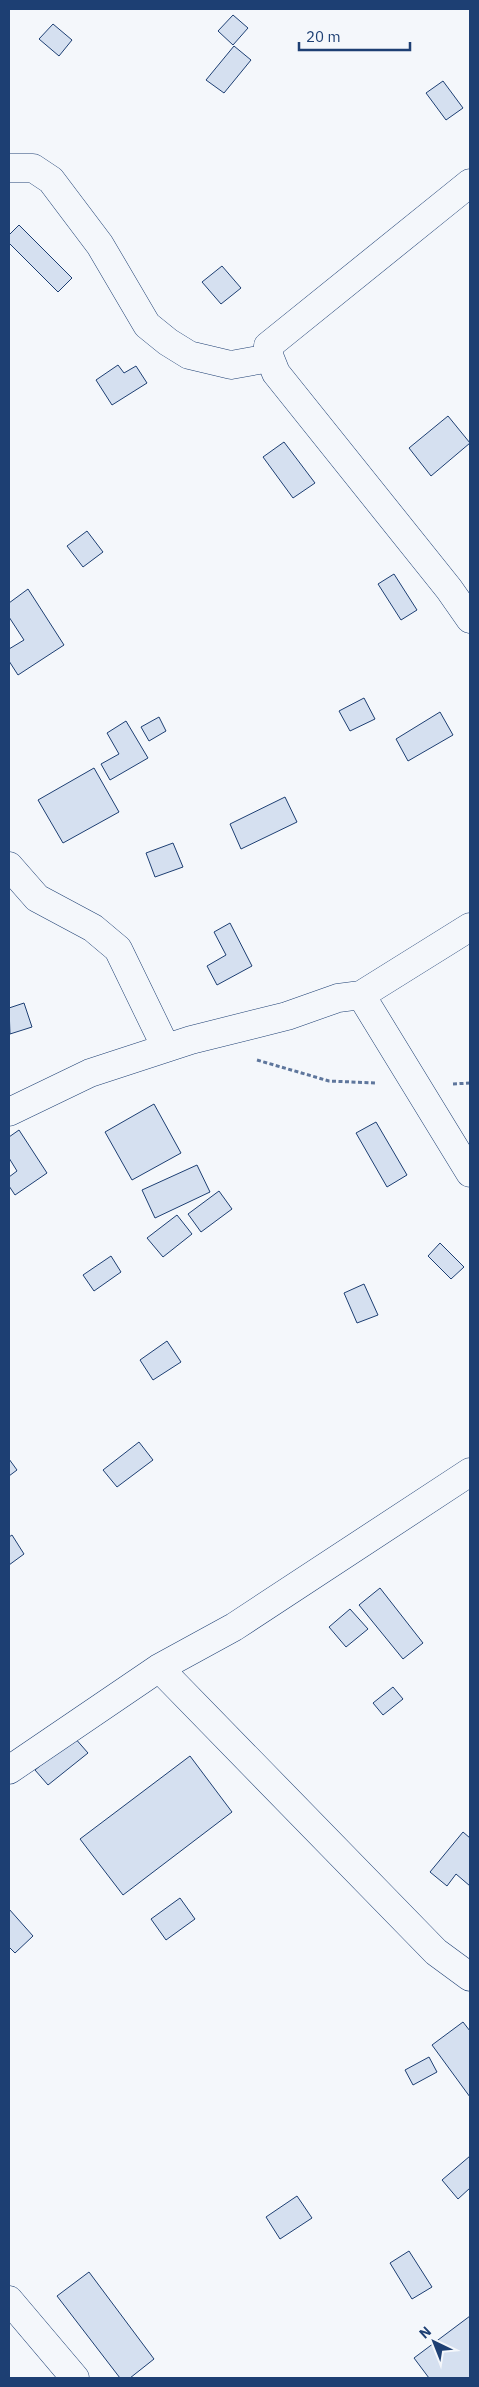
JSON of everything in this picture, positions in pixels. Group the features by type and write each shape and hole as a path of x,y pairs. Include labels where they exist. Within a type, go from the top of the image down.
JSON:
{"street":[{"path":"9,168 33,168 51,180 100,245 147,325 168,342 188,355 231,365 270,358"},
{"path":"470,183 291,325 268,346 276,373 450,589 470,619"},
{"path":"9,866 37,898 93,928 118,949 166,1048"},
{"path":"9,1112 90,1073 166,1048 287,1016 338,998 362,995 470,927"},
{"path":"362,995 470,1173"},
{"path":"9,1770 159,1668 234,1627 470,1472"},
{"path":"159,1668 436,1952 470,1977"},
{"path":"9,2300 75,2378"}],"path":[{"path":"255,1059 329,1081 415,1085 470,1083"}],"building":[{"path":"233,15 248,28 233,45 218,31"},
{"path":"53,24 72,40 59,56 39,39"},
{"path":"234,46 251,60 224,93 206,80"},
{"path":"443,81 463,108 446,120 426,93"},
{"path":"19,225 72,278 58,292 9,243 9,235"},
{"path":"222,266 241,288 221,304 202,282"},
{"path":"118,365 124,373 136,366 147,383 112,405 96,380"},
{"path":"448,416 470,443 431,476 409,448"},
{"path":"284,442 315,483 293,498 263,457"},
{"path":"87,531 103,552 83,567 67,546"},
{"path":"394,574 417,610 401,620 378,584"},
{"path":"28,589 64,645 18,675 9,661 9,649 24,640 9,617 9,603"},
{"path":"364,698 375,719 350,731 339,711"},
{"path":"440,712 453,735 408,761 396,739"},
{"path":"159,717 166,731 149,741 141,727"},
{"path":"126,721 148,758 110,780 101,764 119,754 107,733"},
{"path":"94,768 119,812 63,843 38,800"},
{"path":"285,797 297,822 241,849 230,824"},
{"path":"173,843 183,867 155,877 146,853"},
{"path":"230,923 252,966 217,985 207,966 226,955 214,932"},
{"path":"24,1003 32,1027 10,1034 9,1008"},
{"path":"154,1104 181,1153 132,1180 105,1132"},
{"path":"376,1122 407,1175 387,1187 356,1133"},
{"path":"19,1130 47,1173 15,1195 9,1186 9,1177 17,1171 9,1158 9,1137"},
{"path":"197,1165 210,1192 155,1218 142,1190"},
{"path":"219,1191 232,1209 201,1232 188,1214"},
{"path":"177,1215 192,1234 163,1257 147,1238"},
{"path":"440,1243 464,1267 451,1279 428,1256"},
{"path":"111,1256 121,1272 94,1291 83,1275"},
{"path":"364,1284 378,1315 357,1323 344,1293"},
{"path":"167,1341 181,1362 153,1380 140,1360"},
{"path":"139,1442 153,1460 117,1487 103,1470"},
{"path":"9,1459 17,1470 9,1476"},
{"path":"12,1535 24,1554 9,1565 9,1537"},
{"path":"380,1588 423,1643 403,1659 359,1605"},
{"path":"350,1609 368,1629 346,1647 329,1627"},
{"path":"393,1687 403,1699 383,1715 373,1703"},
{"path":"74,1737 88,1753 48,1785 35,1770"},
{"path":"190,1756 232,1812 123,1895 80,1839"},
{"path":"463,1832 470,1838 470,1886 456,1874 447,1886 430,1872"},
{"path":"180,1898 195,1919 166,1940 151,1919"},
{"path":"9,1909 33,1936 15,1953 9,1947"},
{"path":"463,2022 470,2031 470,2097 432,2045"},
{"path":"429,2057 437,2072 413,2085 405,2070"},
{"path":"470,2156 470,2188 458,2199 442,2180"},
{"path":"297,2196 312,2218 280,2239 266,2217"},
{"path":"409,2251 432,2287 412,2299 390,2263"},
{"path":"89,2272 154,2359 130,2378 120,2378 57,2296"},
{"path":"470,2316 470,2378 429,2378 414,2358"}]}
